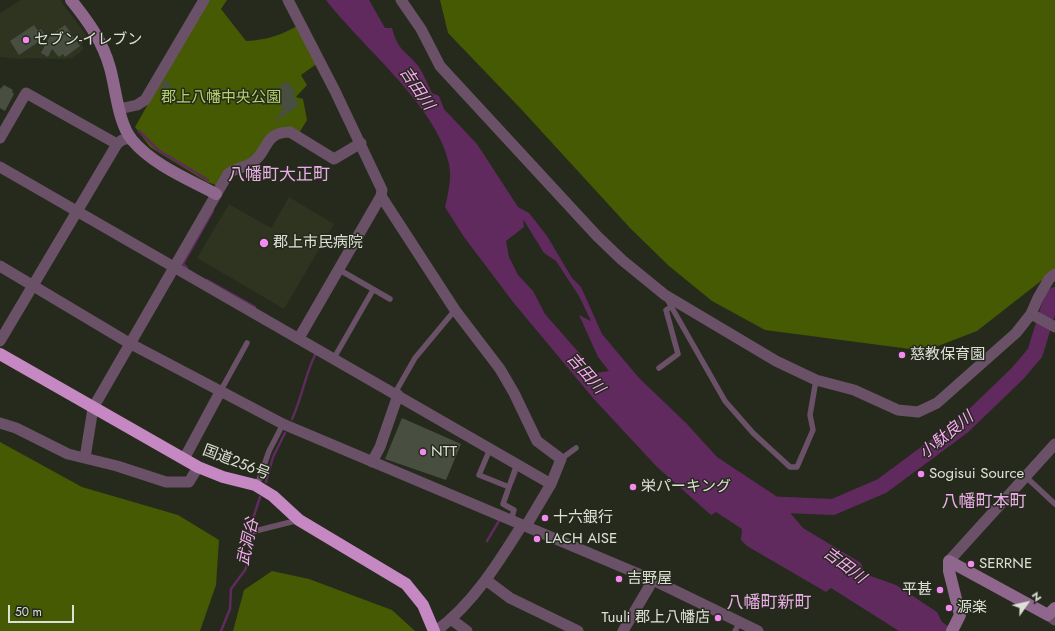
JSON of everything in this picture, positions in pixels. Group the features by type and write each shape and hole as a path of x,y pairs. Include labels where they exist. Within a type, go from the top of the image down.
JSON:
{"highway":[{"name":"国道256号","path":"0,354 198,467 223,477 257,486 273,496 299,520 406,584 423,605 435,631"}],"street":[{"path":"71,0 94,30 103,47 110,68 119,108 131,138 140,149 156,161 216,194"},
{"path":"119,108 137,105 145,100 204,0"},
{"path":"288,0 361,144 382,190 381,196 299,338"},
{"path":"401,0 421,29 440,66 597,236 622,260 665,295 776,361 816,380 854,390 898,410 918,412 937,403 1016,334 1034,316 1038,298 1049,279 1055,274"},
{"path":"0,138 26,93 117,144"},
{"path":"85,458 93,408 129,343 174,269 228,174 233,170 250,164 256,160 269,139 282,132 290,132 334,159 361,144"},
{"path":"0,341 117,144 122,140 131,138"},
{"path":"0,167 174,269 299,338 551,484"},
{"path":"381,196 456,310 500,369 514,393 537,440 561,459 551,484 486,580 452,620 435,631"},
{"path":"0,266 129,343 283,424 653,580 738,626 758,631"},
{"path":"1034,316 1055,327"},
{"path":"184,459 220,392"},
{"path":"372,462 380,447 396,394"},
{"path":"0,424 16,428 68,454 117,466 166,482 188,482 198,467"},
{"path":"952,631 960,615 949,571 949,561 1055,444"},
{"path":"949,561 1053,614"},
{"path":"486,580 510,598 578,631"},
{"path":"623,631 653,580"},
{"path":"452,620 467,631"}],"lane":[{"path":"338,269 390,299"},
{"path":"334,358 373,290"},
{"path":"665,295 725,401 753,433 790,467 797,467 813,430 810,415 816,380"},
{"path":"659,368 678,354 666,310 671,307"},
{"path":"396,394 415,358 456,310"},
{"path":"220,392 247,343"},
{"path":"257,486 269,451 283,424"},
{"path":"491,448 479,475 509,487"},
{"path":"561,459 576,448"},
{"path":"511,520 514,510 503,504 517,464"},
{"path":"1026,477 1055,504"},
{"path":"246,537 255,531 299,520"}],"shaded area":[{"path":"21,0 60,0 87,36 82,45 84,48 80,53 72,58 61,59 16,59 0,57 0,13"},
{"name":"郡上市民病院","path":"289,197 334,224 284,309 197,258 229,204 271,228"}],"green space":[{"name":"郡上八幡中央公園","path":"207,0 227,0 221,9 246,41 274,36 299,25 318,63 301,75 307,85 296,97 303,99 307,120 298,135 290,130 216,185 207,182 150,147 135,127"},
{"path":"440,0 1055,0 1055,270 977,331 925,351 765,330 712,301 669,266 630,228 521,109 448,33"},
{"path":"0,442 82,487 178,515 219,540 216,585 200,631 0,631"},
{"path":"272,571 309,579 392,610 415,631 233,631 244,590"}],"water":[{"name":"吉田川","path":"326,0 369,0 385,28 392,28 397,42 419,67 432,93 439,96 444,109 477,144 518,207 529,213 547,236 572,278 581,287 602,334 639,378 686,423 717,457 776,496 803,528 861,563 865,574 896,585 937,612 942,622 955,631 899,631 831,588 826,592 747,546 741,540 742,529 716,512 711,515 657,467 593,398 513,302 464,237 445,207 450,180 450,169 442,142 430,121 414,99","holes":["523,219 544,253 556,261 579,296 591,321 579,315 598,357 609,371 590,374 581,355 545,314 533,291 518,275 509,257 506,241 524,227"]}],"building":[{"name":"セブン-イレブン","path":"34,25 38,31 41,29 46,37 19,55 10,41"},
{"path":"65,25 80,46 65,57 63,54 59,57 52,49 48,57 41,53 50,36"},
{"path":"165,80 171,84 167,91 161,87"},
{"path":"287,81 296,93 293,95 299,105 275,122 283,109 272,92"},
{"path":"4,85 13,90 12,92 14,94 5,111 0,108 0,89"},
{"name":"NTT","path":"402,418 461,444 446,480 385,459"}],"waterway":[{"path":"139,131 158,150 208,180"},
{"path":"187,268 183,264 213,211"},
{"path":"207,280 255,307"},
{"name":"小駄良川","path":"763,504 833,507 882,486 963,426 1017,374 1035,353 1051,301 1055,295"},
{"name":"武洞谷","path":"292,419 315,355"},
{"name":"武洞谷","path":"266,482 273,457 285,433"},
{"path":"513,482 518,469"},
{"name":"武洞谷","path":"221,631 230,609 231,589 245,570 249,560 249,531 260,497"},
{"path":"487,541 500,519"}],"place":[{"name":"セブン-イレブン","path":"26,40"},
{"name":"郡上市民病院","path":"264,243"},
{"name":"慈教保育園","path":"902,355"},
{"name":"NTT","path":"423,452"},
{"name":"Sogisui Source","path":"921,474"},
{"name":"栄パーキング","path":"633,487"},
{"name":"十六銀行","path":"545,518"},
{"name":"LACH AISE","path":"537,539"},
{"name":"SERRNE","path":"971,564"},
{"name":"吉野屋","path":"619,579"},
{"name":"平甚","path":"940,590"},
{"name":"源楽","path":"949,608"},
{"name":"Tuuli 郡上八幡店","path":"718,618"}],"district":[{"name":"八幡町大正町","path":"279,176"},
{"name":"八幡町本町","path":"984,503"},
{"name":"八幡町新町","path":"769,604"}]}
